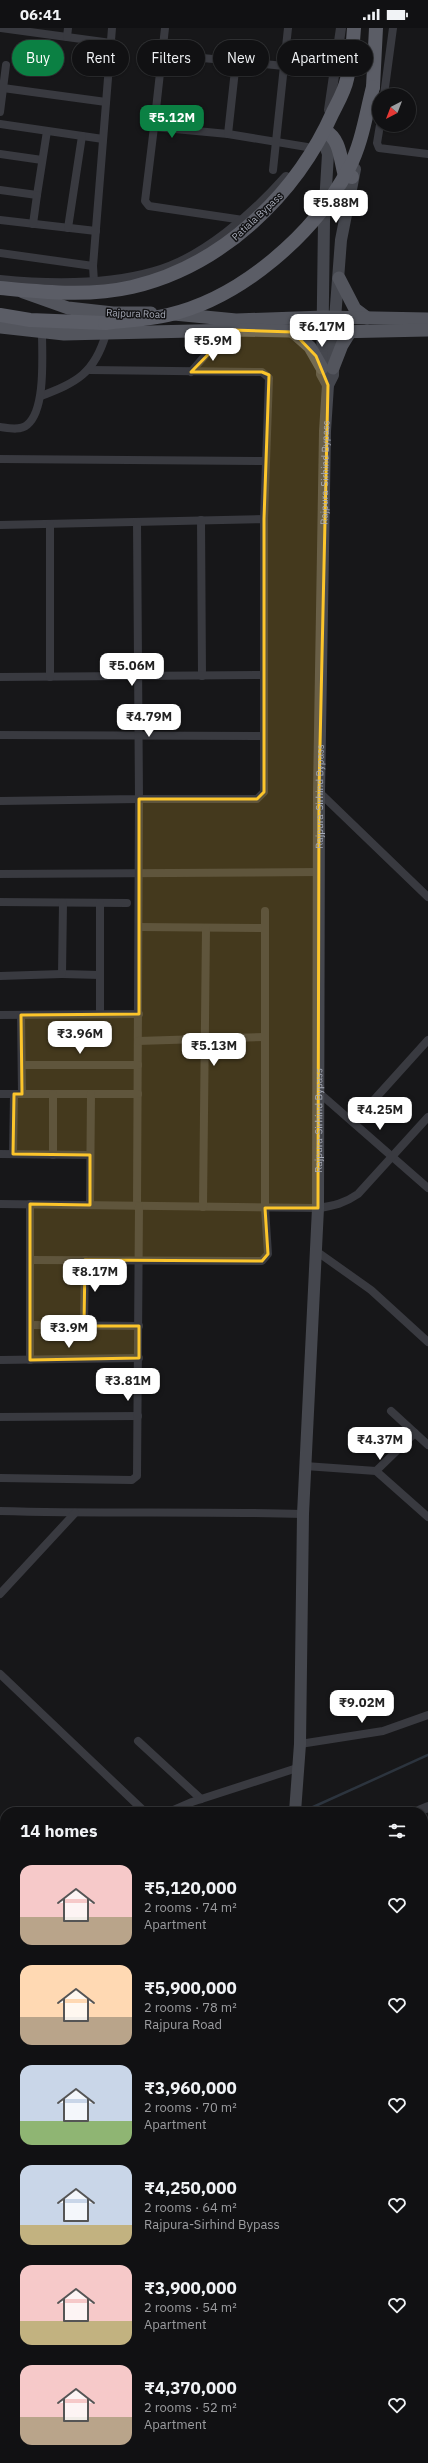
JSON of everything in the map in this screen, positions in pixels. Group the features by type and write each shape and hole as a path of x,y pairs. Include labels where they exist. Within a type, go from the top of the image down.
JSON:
{"highway":[{"name":"Patiala Bypass","path":"61,293 95,292 133,286 172,274 209,256 241,233 278,198 323,134 347,80 354,28"},
{"path":"376,28 378,88"},
{"path":"0,315 69,322 105,323 152,318 169,315 199,304 239,284 292,243 315,219 349,167 372,106"},
{"path":"323,134 330,134 338,147 344,172 352,177"},
{"name":"Rajpura Road","path":"0,288 61,293"}],"main road":[{"path":"330,317 339,278 341,240 352,177 376,83 382,28"},
{"path":"323,134 328,154 324,221 330,317"},
{"path":"339,278 355,309 367,318"},
{"name":"Rajpura Road","path":"16,289 68,308 113,313 184,314 236,320 330,317 428,319"},
{"name":"Rajpura-Sirhind Bypass","path":"295,1807 296,1773 300,1744 303,1514 318,1208 317,1091 319,792 328,385 333,375 328,368 328,332 330,317"},
{"name":"Rajpura Road","path":"0,327 42,333 64,334 232,330 293,332 428,330"},
{"path":"293,332 310,347 328,368 350,332"}],"street":[{"path":"1,28 89,40"},
{"path":"67,37 68,28"},
{"path":"111,40 112,28"},
{"path":"164,40 165,28"},
{"path":"287,40 288,28"},
{"path":"0,280 28,283 94,282 120,280 156,272 194,254 244,220 252,214 285,178 307,147 326,116 332,101 341,28"},
{"path":"379,88 393,28"},
{"path":"0,112 6,65"},
{"path":"94,282 96,231 108,76"},
{"path":"160,76 145,200 149,206 244,220"},
{"path":"228,134 234,76"},
{"path":"273,170 283,76"},
{"path":"3,88 106,102"},
{"path":"0,124 104,139"},
{"path":"154,127 228,134 307,147"},
{"path":"33,224 47,131"},
{"path":"379,132 377,143 379,148 428,154"},
{"path":"68,228 82,136"},
{"path":"0,154 42,160"},
{"path":"0,190 37,195"},
{"path":"0,220 96,231"},
{"path":"0,253 94,266"},
{"path":"191,372 214,345 232,330"},
{"path":"0,427 19,428 27,426 32,420 41,396 42,333"},
{"path":"41,396 79,379 90,370 101,350 106,334"},
{"path":"0,801 257,799 264,792 264,519 269,378 267,374 262,372 90,370"},
{"path":"0,459 265,460"},
{"path":"0,525 264,519"},
{"path":"201,520 202,676"},
{"path":"0,1478 132,1480 137,1476 139,1470 138,1041 140,873 137,522"},
{"path":"50,524 50,677"},
{"path":"0,677 264,675"},
{"path":"0,735 264,736"},
{"path":"319,792 428,897"},
{"path":"0,874 319,872"},
{"path":"0,902 127,903"},
{"path":"62,974 63,903"},
{"path":"100,903 100,1014"},
{"path":"30,1260 262,1261 268,1254 265,1208 265,911"},
{"path":"139,927 265,928"},
{"path":"203,1207 206,928"},
{"path":"0,976 62,974 100,975"},
{"path":"0,1015 139,1014"},
{"path":"13,1154 22,1065 21,1015"},
{"path":"138,1041 265,1037"},
{"path":"354,1122 428,1040"},
{"path":"22,1065 138,1065"},
{"path":"317,1091 393,1155 428,1188"},
{"path":"0,1094 138,1094"},
{"path":"53,1094 53,1155"},
{"path":"90,1205 91,1094"},
{"path":"0,1204 318,1208 347,1202 358,1194 428,1116"},
{"path":"0,1154 90,1156"},
{"path":"30,1204 30,1360"},
{"path":"316,1251 371,1290 428,1342"},
{"path":"84,1326 85,1260"},
{"path":"30,1325 139,1326"},
{"path":"0,1360 138,1358"},
{"path":"391,1411 428,1445"},
{"path":"0,1417 138,1416"},
{"path":"376,1471 415,1433"},
{"path":"305,1466 376,1471 428,1517"},
{"path":"0,1511 75,1513 205,1511 303,1514"},
{"path":"0,1594 75,1513"},
{"path":"0,1674 140,1807"},
{"path":"300,1744 383,1731 428,1715"},
{"path":"138,1741 201,1799"},
{"path":"181,1807 201,1799 296,1773"}],"highlighted area":[{"path":"232,330 293,332 316,356 328,385 319,792 318,1208 265,1208 268,1254 262,1261 85,1260 84,1326 139,1326 139,1358 30,1360 30,1204 90,1205 90,1155 13,1154 14,1094 22,1094 21,1015 139,1014 139,799 257,799 264,792 264,519 269,375 262,372 191,372"}],"waterway":[{"path":"313,1807 428,1755"}]}
